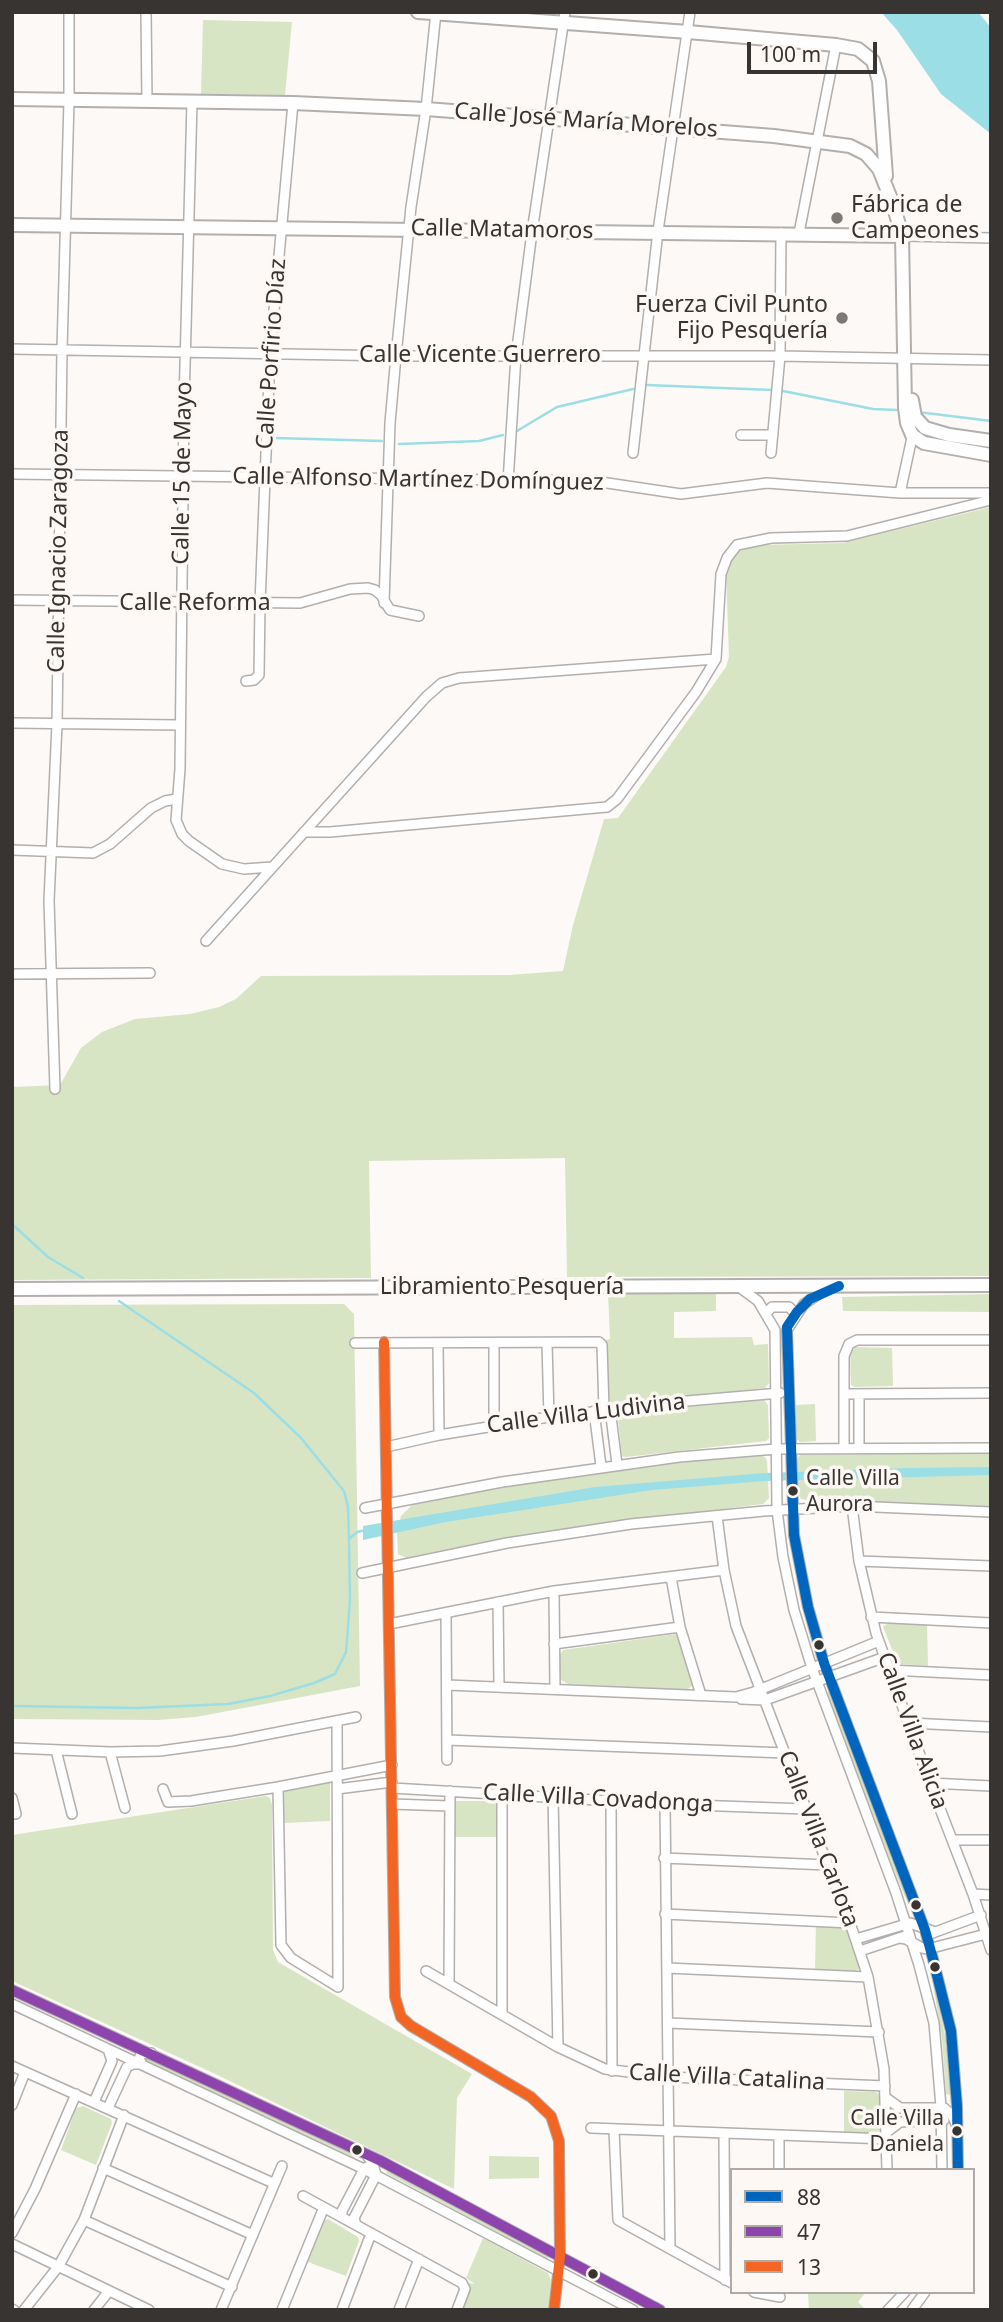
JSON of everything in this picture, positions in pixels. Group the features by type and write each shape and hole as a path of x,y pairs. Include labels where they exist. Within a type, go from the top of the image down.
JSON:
{"main road":[{"path":"418,12 564,18 836,45 863,52 875,66 882,93 884,167 904,235"},
{"name":"Calle José María Morelos","path":"12,99 293,103 426,109 672,127 818,140 850,146 870,158 884,181 904,235 907,359 905,408 906,423 912,435"},
{"name":"Calle Matamoros","path":"12,225 904,235"},
{"path":"907,359 917,421 936,432 991,441"},
{"path":"912,435 924,443 991,455"},
{"name":"Libramiento Pesquería","path":"12,1289 991,1285"}],"street":[{"name":"Calle Ignacio Zaragoza","path":"55,1089 49,901 57,724 69,12"},
{"path":"146,12 147,102"},
{"path":"633,453 658,231 690,12"},
{"path":"419,616 390,610 384,603 390,423 436,13"},
{"path":"508,482 516,356 564,18"},
{"path":"799,233 836,45"},
{"name":"Calle 15 de Mayo","path":"192,102 180,602 180,769 176,820 182,834 189,841 222,864 244,869 272,867"},
{"name":"Calle Porfirio Díaz","path":"246,681 254,680 259,675 264,476 271,354 293,103"},
{"path":"771,453 780,356 781,233"},
{"name":"Calle Matamoros","path":"904,235 991,237"},
{"name":"Calle Vicente Guerrero","path":"12,349 396,356 780,356 991,360"},
{"path":"900,493 917,421"},
{"path":"741,435 773,435"},
{"name":"Calle Alfonso Martínez Domínguez","path":"12,474 594,481 681,494 767,483 900,493 991,493"},
{"path":"304,832 330,832 607,807 617,799 696,692 716,660 721,574 727,558 737,545 771,538 847,536 991,500"},
{"name":"Calle Reforma","path":"12,600 300,603 350,589 375,590 384,603"},
{"path":"206,941 426,697 442,683 458,678 716,660"},
{"path":"12,723 179,724"},
{"path":"12,850 85,854 103,849 151,808 177,799"},
{"path":"12,974 150,973"},
{"path":"738,1286 758,1301 775,1329 775,1394 783,1449 791,1466 792,1491 784,1509 791,1599 812,1668 901,1910 934,2023 934,2118 942,2168"},
{"path":"758,1301 759,1291 773,1286"},
{"path":"793,1286 806,1294 806,1302"},
{"path":"768,1317 775,1326 782,1328 806,1302 839,1286"},
{"path":"768,1317 772,1307 789,1307 794,1317"},
{"path":"794,1317 787,1330 788,1393 783,1449 776,1465 777,1491 824,1663 915,1904 936,1936 936,1952"},
{"path":"852,1447 844,1394 845,1352 849,1344 857,1340 991,1340"},
{"path":"384,1342 394,1990 399,2012 411,2026 531,2097 551,2116 559,2141 560,2245 556,2263 555,2310"},
{"path":"355,1343 600,1342 603,1410 601,1466"},
{"path":"438,1343 439,1435"},
{"path":"494,1343 494,1425"},
{"path":"547,1343 549,1417"},
{"name":"Calle Villa Ludivina","path":"386,1447 439,1435 549,1417 788,1393"},
{"path":"844,1394 991,1393"},
{"path":"852,1447 859,1394"},
{"path":"603,1410 617,1464"},
{"path":"365,1508 617,1464 783,1449 991,1448"},
{"path":"362,1573 507,1543 632,1524 784,1509 852,1506 991,1512"},
{"name":"Calle Villa Alicia","path":"852,1506 859,1561 879,1641 981,1915 991,1950"},
{"name":"Calle Villa Carlota","path":"718,1516 724,1570 736,1626 850,1923 861,1938 865,1950 885,2086 887,2168"},
{"path":"859,1561 991,1566"},
{"path":"389,1624 554,1591 724,1570"},
{"path":"671,1577 680,1627 701,1695"},
{"path":"554,1591 555,1689"},
{"path":"498,1602 499,1686"},
{"path":"446,1613 447,1760"},
{"path":"872,1616 991,1623"},
{"path":"554,1644 680,1627"},
{"path":"736,1697 879,1641"},
{"path":"447,1685 765,1700 885,1657"},
{"path":"890,1670 991,1675"},
{"path":"12,1748 160,1751 356,1717"},
{"path":"278,1787 280,1941 291,1958 336,1983 337,1721"},
{"path":"910,1723 991,1727"},
{"path":"447,1740 785,1753"},
{"path":"56,1750 72,1815"},
{"path":"110,1752 125,1808"},
{"path":"163,1789 166,1799 171,1803 278,1787 392,1765"},
{"path":"930,1783 991,1786"},
{"name":"Calle Villa Covadonga","path":"337,1789 392,1785 665,1804 805,1809"},
{"path":"449,1984 450,1791"},
{"path":"502,1794 502,2013"},
{"path":"553,1797 558,2047"},
{"path":"12,1798 17,1814"},
{"path":"611,1800 612,2071"},
{"name":"Calle Villa Covadonga","path":"392,1804 449,1806"},
{"path":"665,1804 670,2248"},
{"path":"953,1840 991,1840"},
{"path":"664,1858 827,1865"},
{"path":"973,1894 991,1895"},
{"path":"901,1910 915,1904"},
{"path":"909,1938 915,1904"},
{"path":"665,1914 850,1923"},
{"path":"865,1950 932,1932 981,1915"},
{"path":"861,1938 909,1938 932,1932"},
{"path":"932,1932 951,2031 957,2102 958,2168"},
{"path":"909,1938 925,1957 930,1957 936,1952 986,1934"},
{"path":"909,1938 936,1952"},
{"path":"667,1968 867,1977"},
{"name":"Calle Villa Catalina","path":"426,1971 596,2067 669,2077 885,2086"},
{"path":"12,1990 386,2164 556,2263 568,2276 633,2310"},
{"path":"12,2004 105,2047 133,2064 142,2064 375,2179 660,2310"},
{"path":"668,2023 879,2032"},
{"path":"105,2047 111,2043 110,2034"},
{"path":"108,2108 123,2058 110,2034"},
{"path":"94,2102 123,2058 151,2053"},
{"path":"142,2064 139,2059 141,2054 151,2053"},
{"path":"12,2066 273,2183"},
{"path":"12,2105 25,2072"},
{"path":"12,2233 36,2189 76,2094"},
{"path":"886,2098 900,2108"},
{"path":"886,2115 900,2122 936,2123 952,2115 957,2102"},
{"path":"886,2115 900,2108 936,2104 952,2115 958,2132"},
{"path":"24,2310 58,2267 84,2220 124,2115"},
{"path":"591,2128 779,2136 887,2136 900,2122"},
{"path":"614,2130 617,2217 620,2222 728,2281"},
{"path":"724,2134 728,2281"},
{"path":"779,2136 779,2168"},
{"path":"282,2310 341,2214 363,2171 366,2154"},
{"path":"363,2171 386,2164"},
{"path":"221,2310 282,2166"},
{"path":"103,2168 253,2235"},
{"path":"363,2171 367,2177 375,2179"},
{"path":"341,2214 375,2179"},
{"path":"303,2196 341,2214 370,2235 462,2283 465,2289 457,2310"},
{"path":"84,2220 232,2287"},
{"path":"342,2310 370,2235"},
{"path":"12,2244 149,2310"},
{"path":"399,2310 419,2259"},
{"path":"556,2263 568,2276"},
{"path":"94,2310 109,2291"},
{"path":"888,2310 903,2294"},
{"path":"912,2310 925,2294"},
{"path":"780,2295 780,2310"}],"green space":[{"path":"203,20 292,22 285,95 201,94"},
{"path":"991,507 991,1276 567,1277 565,1158 369,1161 371,1278 12,1280 12,1087 60,1085 81,1048 102,1032 135,1019 190,1014 219,1007 236,999 261,976 509,975 563,971 573,925 604,819 618,818 726,667 729,657 726,573 731,556 736,551 758,545 843,543"},
{"path":"608,1293 716,1294 716,1311 674,1312 674,1338 752,1337 754,1345 768,1344 769,1383 765,1388 613,1405 608,1400"},
{"path":"991,1294 991,1312 843,1311 842,1297"},
{"path":"344,1304 354,1314 360,1686 196,1717 158,1720 12,1719 12,1305"},
{"path":"855,1347 892,1348 893,1386 851,1385 850,1351"},
{"path":"764,1400 768,1405 769,1438 766,1441 622,1456 618,1419 621,1413"},
{"path":"815,1404 816,1441 800,1442 796,1439 796,1405"},
{"path":"991,1453 991,1507 806,1500 801,1499 798,1493 797,1462 801,1455"},
{"path":"760,1455 767,1461 769,1498 763,1504 580,1527 406,1558 398,1554 397,1532 401,1516 412,1505 422,1502 561,1476 662,1463"},
{"path":"888,1623 927,1624 928,1666 898,1664 883,1627"},
{"path":"679,1635 693,1685 687,1690 568,1684 561,1680 559,1657 563,1650"},
{"path":"830,1691 911,1904 908,1904 893,1868 827,1693"},
{"path":"330,1782 330,1821 284,1823 283,1790"},
{"path":"266,1796 270,1798 272,1805 273,1950 278,1962 472,2074 457,2098 454,2189 211,2072 12,1981 12,1835"},
{"path":"452,1801 496,1801 496,1837 452,1837"},
{"path":"816,1925 846,1928 860,1964 859,1969 853,1972 815,1969"},
{"path":"929,1960 946,2040 949,2095 946,2094 942,2038"},
{"path":"146,2055 355,2154 353,2157 143,2060 142,2056"},
{"path":"844,2091 875,2092 882,2096 880,2135 844,2135"},
{"path":"83,2106 111,2119 112,2123 96,2165 61,2150 75,2111"},
{"path":"489,2156 539,2157 539,2178 489,2179"},
{"path":"387,2170 549,2257 547,2259 386,2173"},
{"path":"328,2219 358,2237 359,2241 346,2276 308,2262 324,2221"},
{"path":"483,2238 548,2273 551,2280 548,2310 459,2310 469,2283 475,2284 466,2278"},
{"path":"808,2294 864,2294 858,2302 866,2310 809,2310"}],"water":[{"path":"881,12 978,12 991,28 991,134 941,94 897,30"},
{"path":"991,1467 991,1475 765,1481 652,1490 446,1522 363,1540 363,1526 595,1487 765,1473"}],"waterway":[{"path":"647,385 772,390"},
{"path":"517,431 557,407 633,389"},
{"path":"783,391 873,409 896,410"},
{"path":"918,412 991,421"},
{"path":"399,444 479,441 503,435"},
{"path":"275,438 382,441"},
{"path":"12,1224 48,1257 83,1278"},
{"path":"119,1301 254,1393 301,1438 344,1491 348,1507 349,1539"},
{"path":"12,1706 137,1708 228,1704 270,1696 335,1674 346,1652 350,1600 349,1539 357,1532 366,1530"}],"transit line":[{"name":"88","path":"839,1286 810,1299 787,1327 794,1535 808,1607 824,1663 925,1930 933,1959 951,2031 957,2106 958,2168"},
{"name":"13","path":"384,1342 395,1997 401,2017 411,2026 531,2097 551,2116 559,2141 560,2256 554,2310"},
{"name":"47","path":"12,1990 381,2161 660,2310"}],"place":[{"name":"Fábrica de Campeones","path":"837,218"},
{"name":"Fuerza Civil Punto Fijo Pesquería","path":"842,318"},
{"name":"Calle Villa Aurora","path":"793,1491"},
{"name":"Calle Villa Daniela","path":"957,2131"}]}
